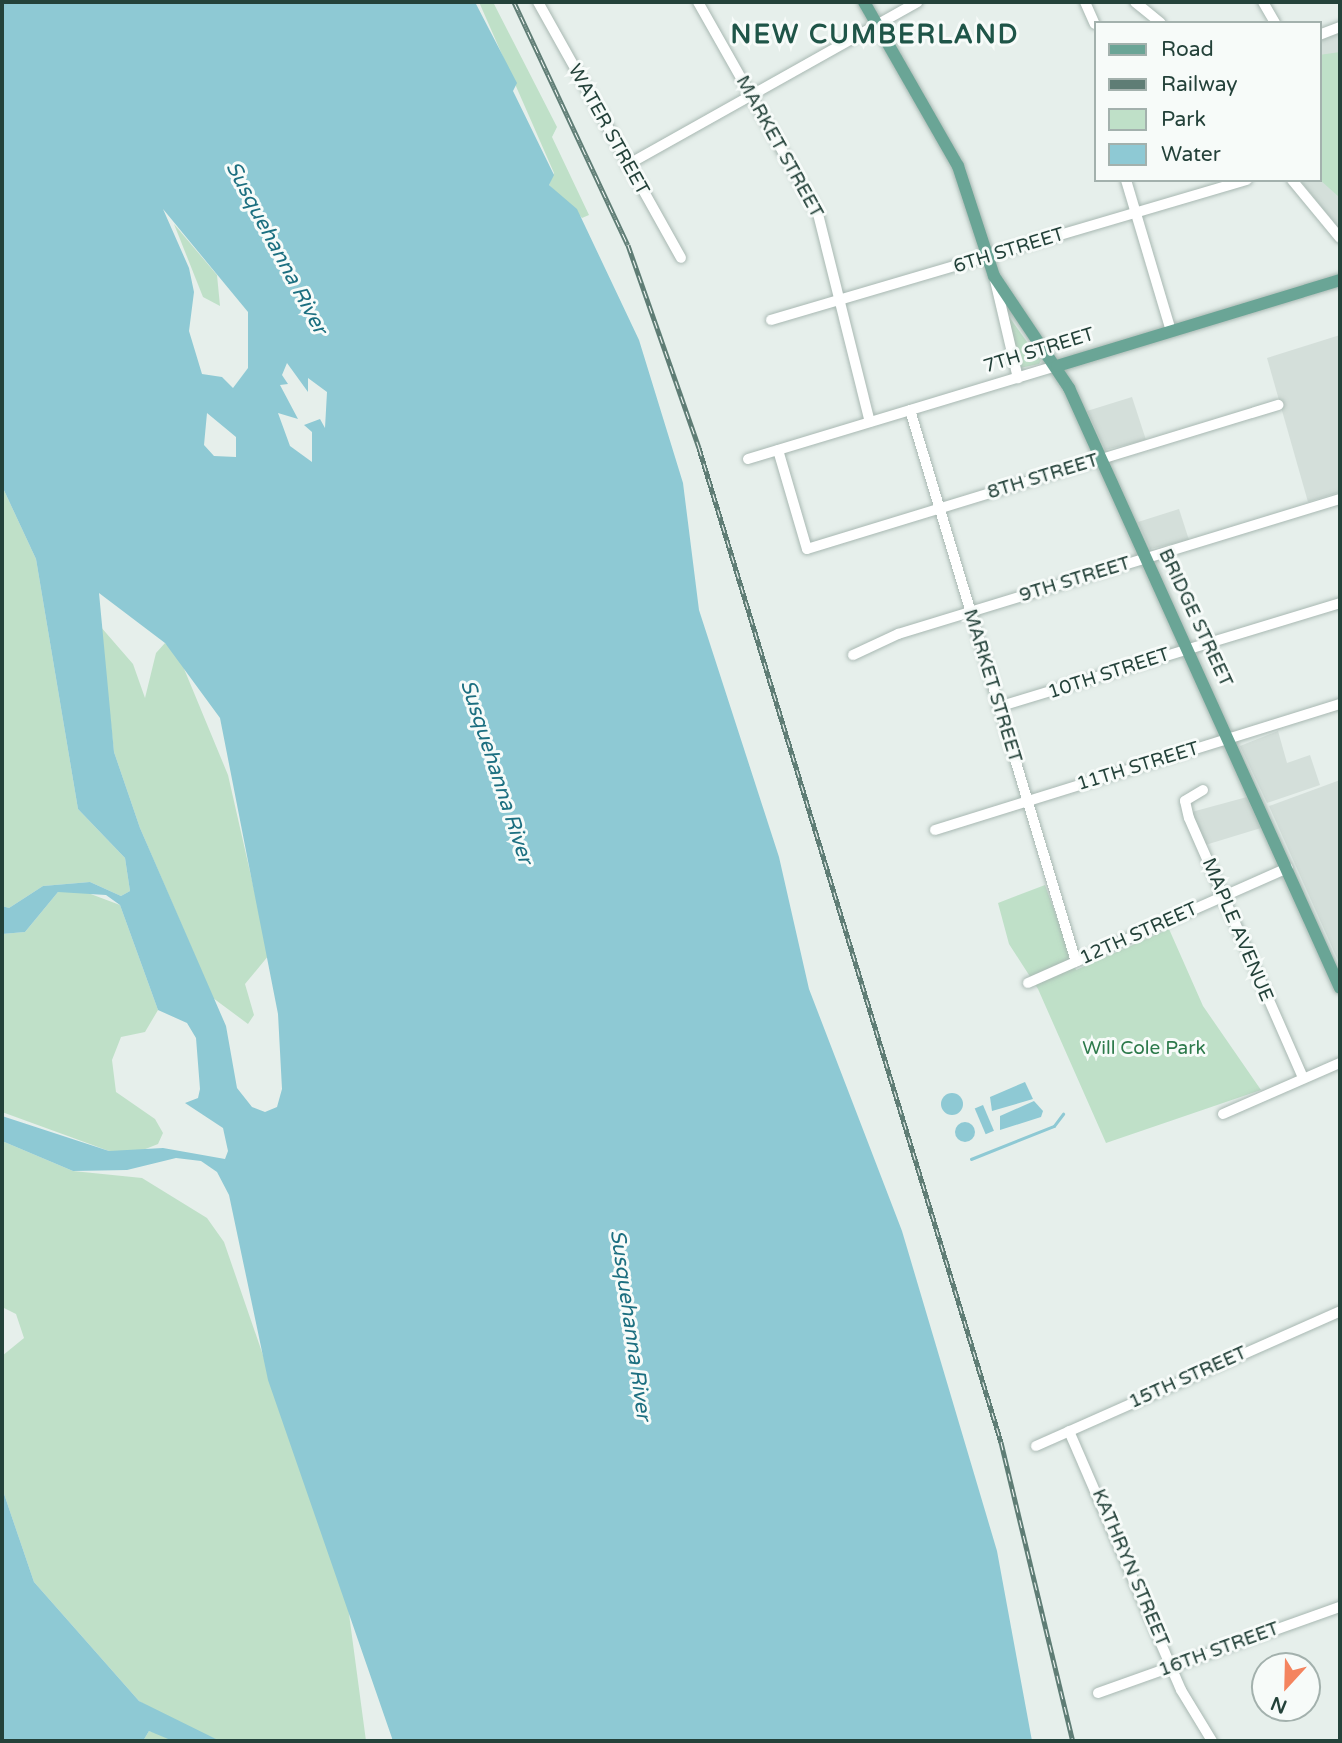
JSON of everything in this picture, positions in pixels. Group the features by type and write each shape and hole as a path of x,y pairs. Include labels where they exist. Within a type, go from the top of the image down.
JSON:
{"main road":[{"name":"BRIDGE STREET","path":"864,2 958,166 994,276 1057,366 1340,988"},
{"name":"7TH STREET","path":"1057,366 1340,280"}],"street":[{"name":"WATER STREET","path":"538,2 681,258"},
{"name":"MARKET STREET","path":"698,2 818,214 842,301 870,422"},
{"path":"627,165 917,2"},
{"path":"1085,2 1094,21"},
{"path":"1135,2 1159,21"},
{"path":"1263,2 1274,21"},
{"path":"1321,34 1340,27"},
{"path":"1127,182 1171,331"},
{"name":"6TH STREET","path":"771,320 1240,182"},
{"path":"1294,182 1340,238"},
{"name":"BRIDGE STREET","path":"994,276 1018,378"},
{"name":"7TH STREET","path":"748,459 1057,366"},
{"name":"8TH STREET","path":"778,450 807,549 1279,405"},
{"name":"MARKET STREET","path":"910,410 1076,962"},
{"name":"9TH STREET","path":"853,655 969,613 1340,499"},
{"name":"10TH STREET","path":"998,707 1340,603"},
{"name":"11TH STREET","path":"935,830 1340,704"},
{"name":"MAPLE AVENUE","path":"1203,790 1187,797 1185,806 1303,1078"},
{"name":"12TH STREET","path":"1028,983 1287,868"},
{"path":"1223,1114 1340,1063"},
{"name":"15TH STREET","path":"1036,1446 1340,1311"},
{"name":"KATHRYN STREET","path":"1069,1431 1172,1667 1212,1741"},
{"name":"16TH STREET","path":"1098,1693 1340,1607"}],"shaded area":[{"path":"1340,33 1340,230 1302,182 1321,182 1321,40"},
{"path":"1340,335 1340,492 1308,502 1267,358"},
{"path":"1132,397 1146,440 1105,450 1087,411"},
{"path":"1179,509 1189,540 1150,549 1138,522"},
{"path":"1278,731 1287,763 1310,755 1320,785 1267,803 1240,746"},
{"path":"1340,780 1340,965 1269,806"},
{"path":"1247,797 1261,828 1202,846 1188,813"}],"green space":[{"path":"479,2 493,2 557,127 552,137 589,215 582,218 549,185 554,173"},
{"path":"1340,52 1340,197 1321,181 1321,55"},
{"path":"174,224 217,275 220,306 203,297"},
{"path":"1002,307 1041,361 1039,364 1020,368"},
{"path":"2,486 36,559 78,809 125,858 130,891 121,896 90,882 43,886 9,908 2,906"},
{"path":"100,626 133,664 145,698 156,653 165,643 180,659 228,775 269,955 245,984 254,1015 248,1024 213,998 140,828 114,752"},
{"name":"Will Cole Park","path":"1045,885 1076,970 1169,929 1203,1006 1261,1090 1106,1143 1038,989 1009,944 998,903"},
{"path":"80,890 120,905 158,1010 145,1032 121,1037 112,1060 116,1092 155,1119 163,1133 158,1144 133,1154 109,1151 2,1112 2,934 25,932 58,892"},
{"path":"2,1141 73,1171 142,1178 207,1218 224,1242 347,1599 366,1741 220,1741 166,1718 139,1701 34,1582 2,1488 2,1356 24,1338 16,1314 2,1307"},
{"path":"149,1731 164,1735 173,1741 143,1741"}],"water":[{"name":"Susquehanna River","path":"2,2 475,2 517,83 513,91 554,175 549,185 577,209 639,340 683,483 699,610 779,857 809,989 902,1231 997,1551 1032,1741 393,1741 268,1380 229,1195 217,1172 201,1161 176,1158 127,1170 73,1171 2,1141 2,1116 109,1151 163,1148 225,1159 228,1151 223,1128 185,1103 198,1098 200,1089 196,1038 187,1023 158,1010 120,905 106,895 58,892 25,932 2,934 2,906 9,908 43,886 90,882 121,896 130,891 125,858 78,809 36,559 2,486","holes":["163,209 248,312 248,368 233,388 222,377 202,374 189,331 194,292 189,268","287,363 308,392 308,378 327,392 325,428 320,419 304,425 312,432 312,462 290,446 278,413 298,419 280,385 288,384 282,375","207,413 236,437 236,457 214,456 204,445","99,593 165,643 220,718 278,1014 282,1089 277,1107 265,1112 252,1107 237,1088 226,1026 140,828 114,752"]},
{"path":"1025,1082 1033,1099 992,1111 990,1097"},
{"path":"948,1093 956,1093 963,1100 963,1108 956,1115 948,1115 941,1108 941,1100"},
{"path":"1034,1101 1043,1111 1041,1117 1000,1130 1000,1116"},
{"path":"983,1105 994,1131 986,1134 975,1109"},
{"path":"965,1122 972,1125 975,1132 972,1139 965,1142 958,1139 955,1132 958,1125"},
{"path":"2,1488 34,1582 139,1701 220,1741 173,1741 149,1731 143,1741 2,1741"}],"waterway":[{"path":"971,1159 1054,1126 1063,1114"}],"railway":[{"path":"514,2 628,245 699,448 1001,1442 1073,1741"}],"district":[{"name":"NEW CUMBERLAND","path":"875,35"}]}
